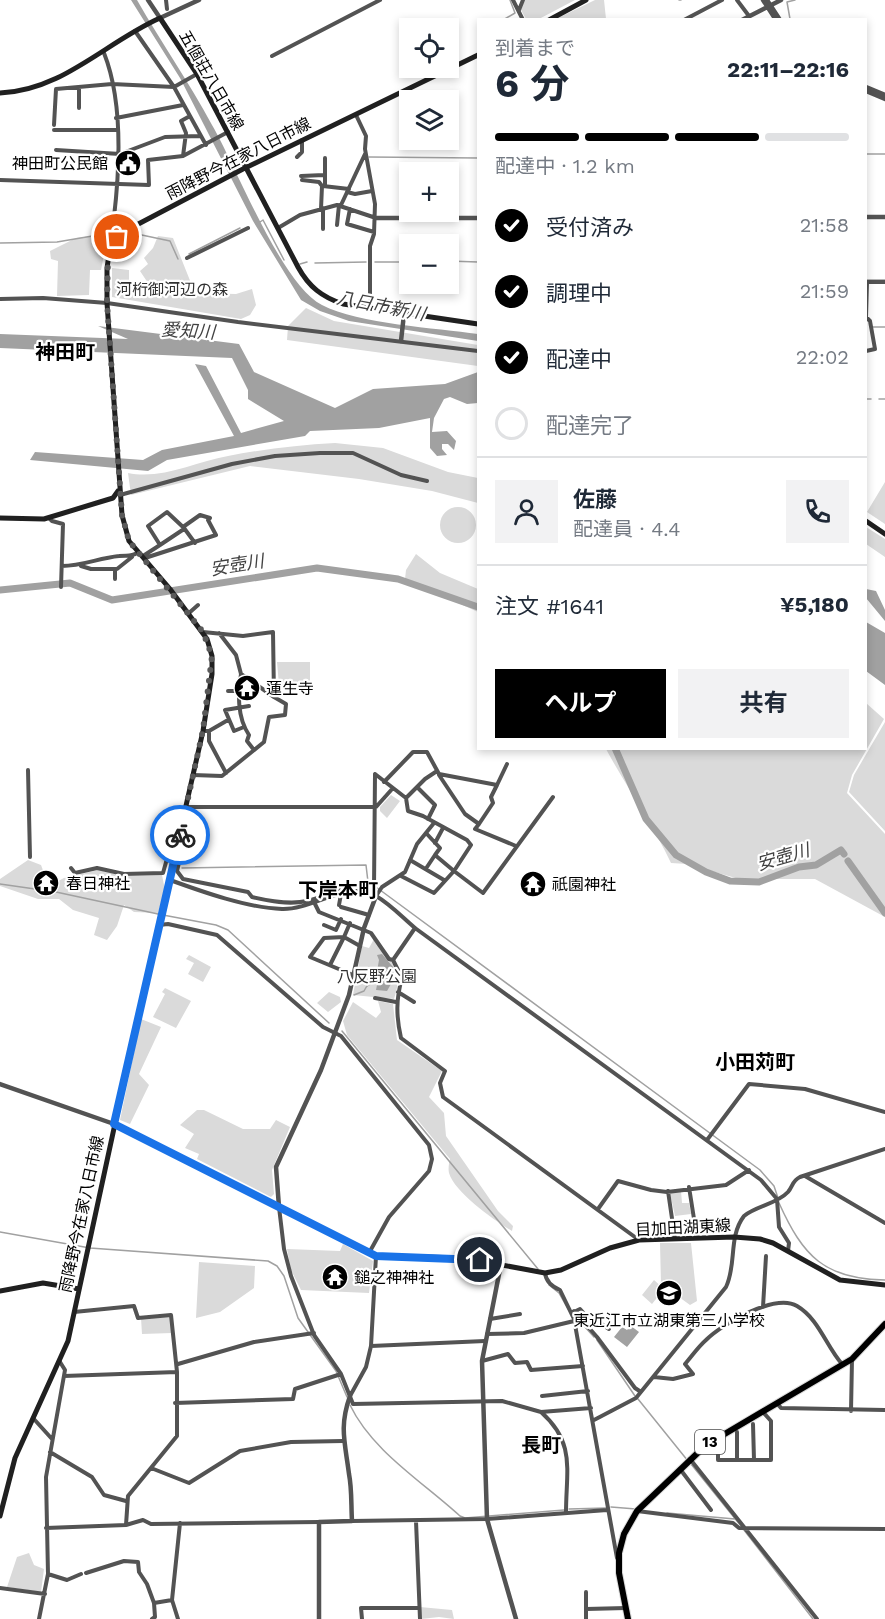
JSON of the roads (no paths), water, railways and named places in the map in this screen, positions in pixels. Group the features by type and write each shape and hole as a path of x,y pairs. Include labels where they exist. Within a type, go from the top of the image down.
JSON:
{"main road":[{"path":"553,18 586,0"},
{"name":"五個荘八日市線","path":"0,93 25,90 52,81 104,53 134,30 160,18 197,74 303,277 318,292 343,304 404,316 477,324"},
{"name":"雨降野今在家八日市線","path":"125,231 245,168 477,55"},
{"path":"125,231 110,248 107,305 119,493 134,555"},
{"path":"0,518 49,518 113,498 119,493"},
{"path":"867,522 885,534"},
{"name":"雨降野今在家八日市線","path":"0,1516 15,1458 68,1341 158,925 189,807 193,775 206,731 212,663 211,648 203,632 144,557 134,555"},
{"name":"目加田湖東線","path":"114,1124 376,1256 464,1258 545,1273 561,1270 610,1248 639,1240 760,1239 788,1251 840,1280 885,1285"},
{"path":"0,1291 43,1283 79,1289"},
{"name":"13","path":"628,1619 618,1562 621,1542 637,1511 679,1468 718,1437 852,1359 885,1324"}],"street":[{"path":"148,0 160,18 199,0"},
{"path":"166,0 167,9"},
{"path":"272,56 380,0"},
{"path":"513,0 522,18"},
{"path":"519,10 523,0"},
{"path":"688,18 722,0"},
{"path":"737,0 749,16"},
{"path":"746,18 767,3 781,0"},
{"path":"767,3 777,18"},
{"path":"134,30 174,87 206,145"},
{"path":"104,53 112,84 120,154 114,217 125,231"},
{"path":"56,89 112,84 174,87 197,74"},
{"path":"52,81 56,89 54,127 117,130"},
{"path":"79,87 79,108"},
{"path":"867,89 885,97"},
{"path":"116,118 183,105"},
{"path":"356,115 366,136 366,154 376,218 370,246 370,298"},
{"path":"183,156 185,136 181,121 190,116"},
{"path":"0,180 149,184 148,160 183,156 228,132"},
{"path":"56,150 120,154 165,137 200,136"},
{"path":"297,157 302,152 302,140"},
{"path":"337,225 340,205 366,154"},
{"path":"323,229 325,158"},
{"path":"324,175 301,178 356,194 372,191"},
{"path":"278,228 300,215 340,205 363,216 376,218 477,218"},
{"path":"350,209 346,224 374,232"},
{"path":"867,217 885,217"},
{"path":"187,258 248,228"},
{"path":"867,282 885,282"},
{"path":"0,299 43,298 401,339 477,351"},
{"path":"401,339 404,316"},
{"path":"867,318 870,321 875,349 867,351"},
{"path":"119,493 275,456 320,453 353,453 401,475 427,481"},
{"path":"160,545 147,528 159,518 170,513 195,543"},
{"path":"200,515 210,518 208,520 216,535 144,557 200,515"},
{"path":"49,518 63,524 61,587"},
{"path":"62,566 115,570 134,555"},
{"path":"80,566 109,557 134,555"},
{"path":"115,570 115,579"},
{"path":"189,613 198,605"},
{"path":"203,632 243,636 273,633 274,698"},
{"path":"219,633 236,655 241,674 238,692 240,706 244,727 249,735 247,741 254,750"},
{"path":"193,775 222,776 264,742 269,717 285,715 286,704 241,674"},
{"path":"228,691 249,690"},
{"path":"244,727 234,730 225,710 249,706"},
{"path":"226,773 206,731 228,720"},
{"path":"384,782 413,752 427,752 465,814 478,824"},
{"path":"507,764 491,797 493,803 475,829 486,836 516,846"},
{"path":"28,770 30,857"},
{"path":"406,798 417,787 438,773 497,785"},
{"path":"376,896 374,888 375,774 406,798 408,811 428,819 471,845 454,871 434,893 400,876"},
{"path":"417,787 435,805 428,819"},
{"path":"71,868 75,873 97,868 124,874 163,873 180,812 189,807 376,807 393,788"},
{"path":"435,855 483,893 553,797"},
{"path":"189,807 177,871 183,879 248,892 252,897 273,902 308,902 354,884 374,888"},
{"path":"434,823 400,876 382,887 376,896 364,928 349,995 333,1032 321,1070 276,1167 279,1207 288,1266 314,1333 353,1404 502,1401 541,1412 591,1408"},
{"path":"435,843 443,828"},
{"path":"426,833 440,848 427,868"},
{"path":"410,860 444,880"},
{"path":"170,880 277,909 292,909 315,904 356,890 376,896 415,928 749,1170 777,1199 779,1227 789,1243 788,1251"},
{"path":"341,894 340,906 369,915"},
{"path":"315,904 319,912 364,928 393,960 402,978 396,1002 401,1038 446,1071 440,1083 443,1097 639,1240"},
{"path":"324,925 336,930 341,919"},
{"path":"330,965 350,923"},
{"path":"158,925 168,924 218,935 323,1027 341,1036 429,1145 432,1159 429,1171 389,1217 369,1253"},
{"path":"393,960 415,928"},
{"path":"353,975 310,957 324,938 344,937 360,946"},
{"path":"398,992 414,1002"},
{"path":"375,998 396,1002"},
{"path":"0,1084 114,1124"},
{"path":"707,1140 749,1084 805,1089 885,1112"},
{"path":"594,1420 636,1398 726,1287 732,1272 734,1238 744,1216 788,1192 794,1180 885,1149"},
{"path":"598,1209 618,1180 651,1190 668,1191 689,1187 726,1185 749,1170"},
{"path":"804,1176 885,1223"},
{"path":"689,1187 697,1239"},
{"path":"668,1191 675,1239"},
{"path":"352,1521 350,1474 342,1441 347,1403 366,1367 371,1346 376,1256"},
{"path":"763,1307 766,1256"},
{"path":"501,1264 482,1361 487,1519 516,1619"},
{"path":"545,1273 554,1287 560,1290 574,1320"},
{"path":"654,1377 673,1379 693,1374 685,1365 707,1338 754,1309 790,1303 799,1307 819,1327 842,1365"},
{"path":"74,1312 134,1306 138,1318 171,1315 178,1364 175,1403 177,1436 126,1501 126,1525"},
{"path":"574,1311 580,1309 589,1319 594,1319 609,1329"},
{"path":"574,1311 597,1337 635,1388 641,1392"},
{"path":"574,1311 594,1420 607,1510 618,1562"},
{"path":"490,1319 520,1314"},
{"path":"487,1334 524,1333 574,1320"},
{"path":"178,1364 254,1342 314,1333"},
{"path":"371,1346 485,1341"},
{"path":"482,1361 507,1354 515,1363 527,1362 531,1370 583,1366"},
{"path":"851,1411 852,1359"},
{"path":"40,1619 48,1574 46,1477 65,1370 60,1362"},
{"path":"64,1376 177,1372"},
{"path":"175,1403 293,1400 295,1389 339,1375"},
{"path":"542,1396 588,1391"},
{"path":"777,1403 781,1408 885,1410"},
{"path":"718,1437 718,1460 771,1460 771,1420 763,1411"},
{"path":"541,1412 557,1426 565,1442 566,1513"},
{"path":"33,1418 52,1439"},
{"path":"753,1424 754,1460"},
{"path":"737,1432 737,1459"},
{"path":"151,1468 189,1483 228,1456 249,1448 291,1442 342,1441"},
{"path":"50,1452 92,1477 104,1495 126,1501"},
{"path":"690,1459 817,1619"},
{"path":"679,1468 711,1510"},
{"path":"46,1528 126,1525 143,1520 151,1524 487,1519 607,1510"},
{"path":"637,1511 733,1523 739,1528 885,1529"},
{"path":"416,1521 420,1619"},
{"path":"319,1522 319,1619"},
{"path":"178,1619 172,1600 180,1523"},
{"path":"48,1574 67,1580 124,1561 138,1562 139,1572 147,1584 154,1603 155,1617 152,1619"},
{"path":"0,1588 45,1594"},
{"path":"586,1592 586,1619"},
{"path":"154,1603 172,1600"},
{"path":"362,1619 361,1608 419,1608"},
{"path":"586,1609 626,1608"}],"waterway":[{"path":"506,18 515,13 510,0"},
{"path":"790,18 787,2 795,0"},
{"path":"867,154 885,154"},
{"path":"369,157 477,158"},
{"name":"八日市新川","path":"260,222 263,220 284,260"},
{"path":"189,254 240,228"},
{"path":"0,243 57,242 110,233"},
{"path":"137,234 170,241 178,259"},
{"path":"459,261 477,262"},
{"path":"300,264 307,262"},
{"path":"315,263 366,262"},
{"path":"375,262 399,262"},
{"path":"867,280 885,280"},
{"path":"873,327 885,327"},
{"path":"879,399 885,399"},
{"name":"安壺川","path":"0,590 70,583 112,600 317,568 398,579 477,607"},
{"name":"安壺川","path":"616,750 646,819 676,855 706,872 730,881 759,882 799,867 816,865 841,850 844,854"},
{"name":"安壺川","path":"848,861 885,913"},
{"path":"182,868 366,865 368,882 372,885"},
{"path":"0,884 56,892 158,914"},
{"path":"376,887 760,1170 774,1186 778,1198"},
{"path":"163,915 216,925 228,930 329,1023"},
{"path":"354,995 364,991 368,984"},
{"path":"342,1031 538,1269"},
{"path":"779,1203 797,1237 818,1261 846,1275 885,1280"},
{"path":"0,1232 90,1248 268,1261 277,1266 284,1276 298,1318 336,1371 347,1397"},
{"path":"549,1285 559,1293 568,1309"},
{"path":"585,1327 594,1337"},
{"path":"597,1340 635,1396"},
{"path":"638,1399 688,1461"},
{"path":"350,1405 371,1437 399,1465 460,1516 465,1518 564,1510"},
{"path":"691,1464 741,1526"},
{"path":"611,1507 636,1509"},
{"path":"569,1509 606,1508"},
{"path":"667,1513 735,1519"},
{"path":"744,1530 813,1619"}],"place":[{"name":"神田町公民館","path":"128,163"},
{"name":"蓮生寺","path":"247,688"},
{"name":"春日神社","path":"46,883"},
{"name":"祇園神社","path":"533,884"},
{"name":"鎚之神神社","path":"335,1277"},
{"name":"東近江市立湖東第三小学校","path":"669,1293"}],"district":[{"name":"神田町","path":"65,352"},
{"name":"下岸本町","path":"338,890"},
{"name":"小田苅町","path":"755,1062"},
{"name":"長町","path":"541,1445"}],"park label":[{"name":"河桁御河辺の森","path":"172,289"},
{"name":"八反野公園","path":"377,976"}],"water label":[{"name":"愛知川","path":"188,331"}]}
